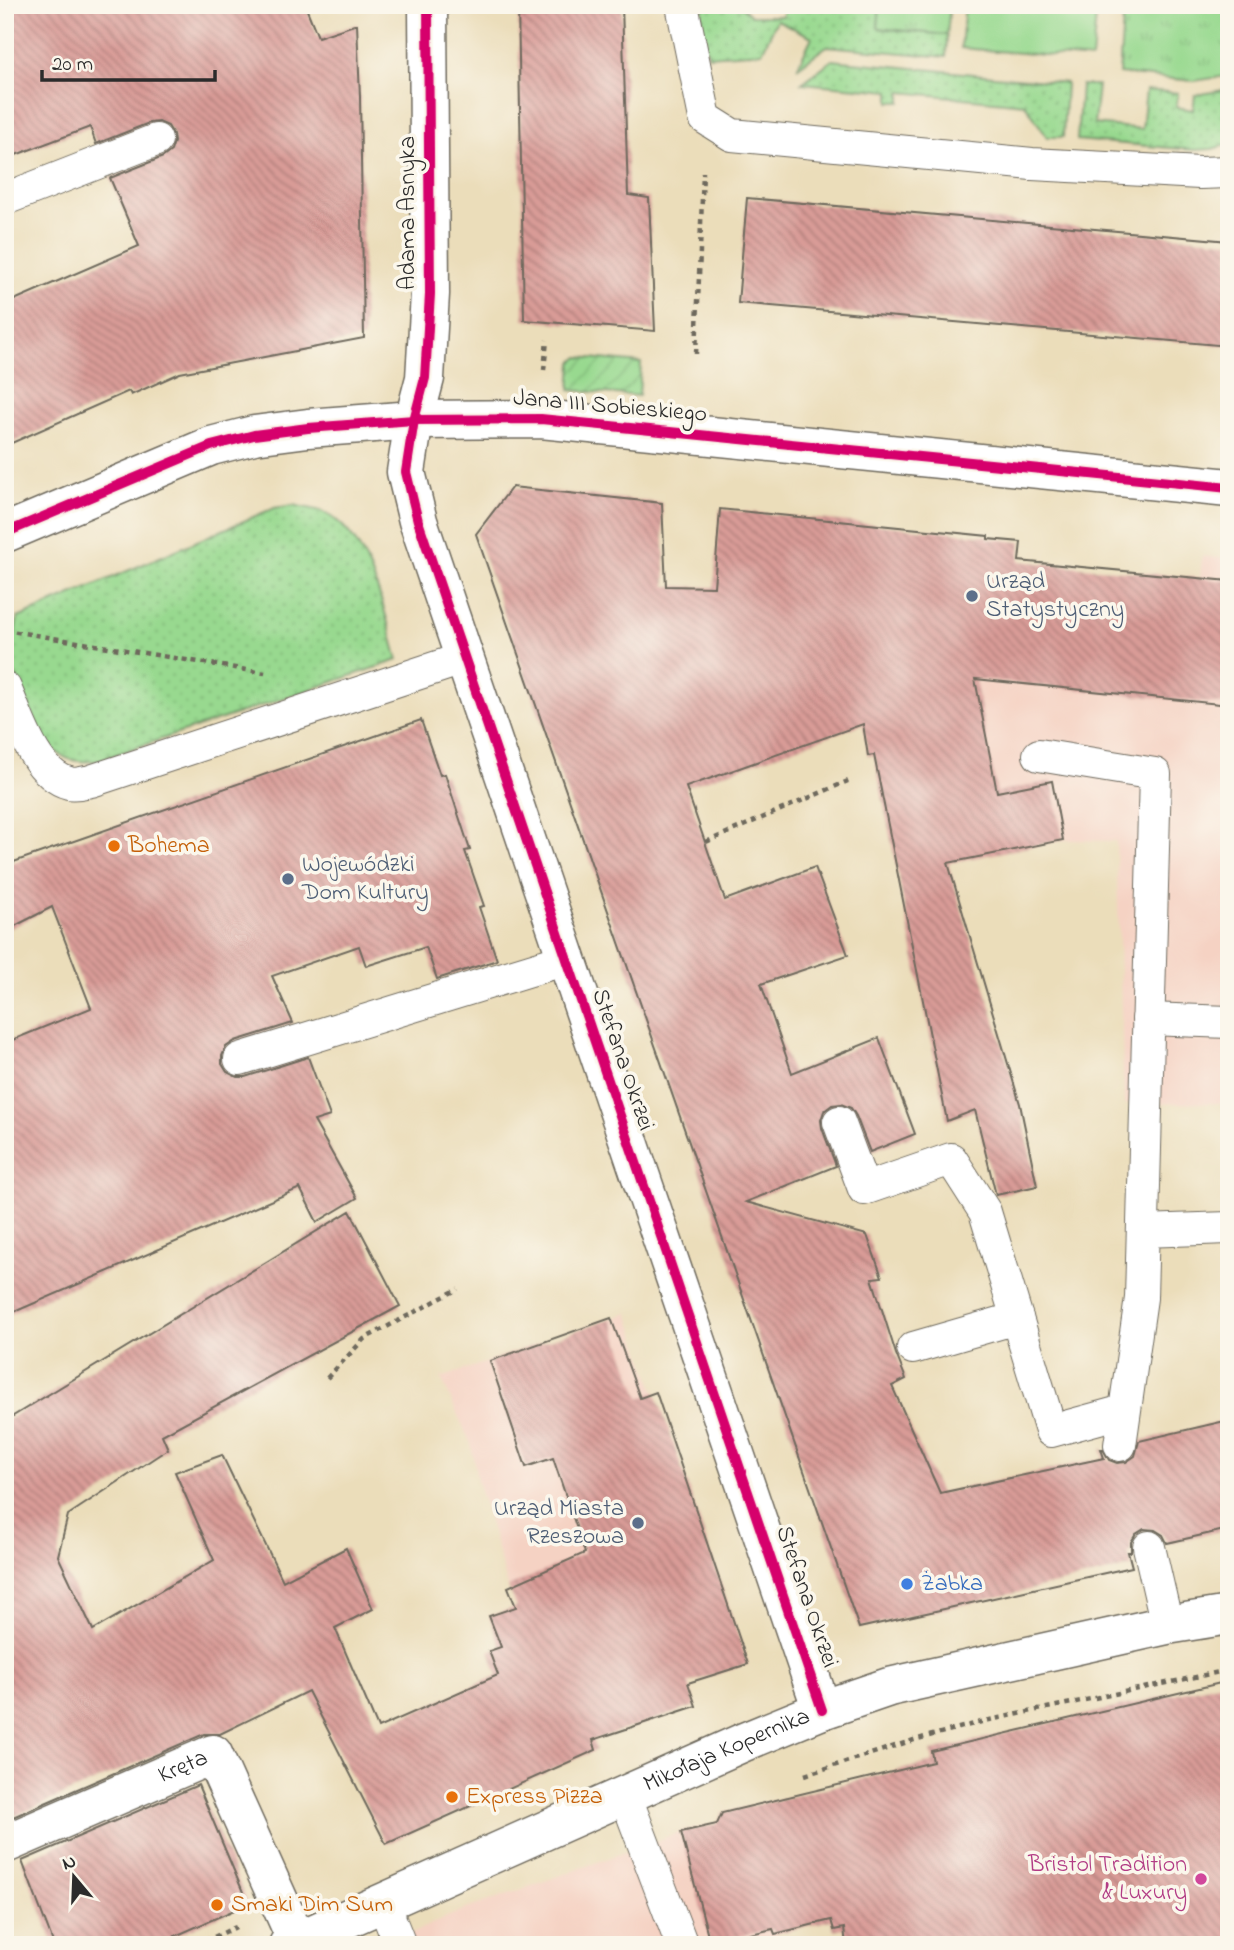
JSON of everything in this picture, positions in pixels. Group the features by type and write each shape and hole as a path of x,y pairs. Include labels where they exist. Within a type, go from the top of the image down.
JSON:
{"street":[{"name":"Adama Asnyka","path":"414,420 425,378 430,294 428,5"},
{"name":"Jana III Sobieskiego","path":"5,533 211,446 254,435 308,428 414,420 541,419 1229,488"},
{"name":"Stefana Okrzei","path":"414,420 406,472 418,521 822,1710"},
{"name":"Mikołaja Kopernika","path":"292,1943 822,1710 889,1687 1167,1625 1229,1615"},
{"name":"Kręta","path":"5,1844 213,1754 292,1943"}],"lane":[{"path":"682,5 705,118 732,135 1032,164 1200,173 1229,172"},
{"path":"5,199 156,140"},
{"path":"5,688 35,755 52,773 70,783 91,781 464,658"},
{"path":"1039,755 1154,775 1141,1298 1120,1445"},
{"path":"240,1059 566,959"},
{"path":"1148,1019 1229,1022"},
{"path":"839,1122 864,1189 951,1159 985,1212 1051,1431 1124,1411"},
{"path":"1143,1231 1229,1228"},
{"path":"913,1348 1017,1318"},
{"path":"1149,1547 1167,1625"},
{"path":"625,1795 682,1945"},
{"path":"383,1902 400,1945"}],"path":[{"path":"696,354 705,118"},
{"path":"544,373 547,340"},
{"path":"5,630 272,674"},
{"path":"706,842 848,781"},
{"path":"327,1378 364,1339 458,1289"},
{"path":"800,1777 914,1740 985,1721 1229,1670"}],"shaded area":[{"path":"887,526 931,535 933,529 1021,542 1020,561 1200,578 1202,556 1229,559 1229,1103 1124,1104 1116,841 1063,840 954,862 947,859 920,746"},
{"name":"Urząd Miasta Rzeszowa","path":"628,1313 748,1664 690,1682 692,1694 593,1740 596,1750 569,1761 508,1587 477,1480 471,1444 441,1378"},
{"path":"746,1807 773,1929 779,1945 385,1945 458,1912 681,1832 717,1824 722,1813"}],"green space":[{"path":"704,5 740,5 751,16 783,16 783,5 880,5 878,28 947,35 946,57 827,46 797,68 812,37 777,20 762,52 709,56 702,30"},
{"path":"880,5 950,5 947,35 878,28"},
{"path":"965,5 1097,5 1092,59 961,48"},
{"path":"1124,5 1229,5 1227,76 1194,81 1119,74"},
{"path":"832,60 1066,83 1063,137 1047,137 1025,104 901,92 901,102 890,102 890,91 802,83"},
{"path":"1081,85 1098,85 1094,124 1142,129 1146,90 1178,93 1176,107 1193,110 1195,95 1229,89 1229,144 1195,150 1077,140"},
{"path":"579,357 641,363 639,396 570,390 572,363"},
{"path":"294,505 325,513 341,524 354,539 374,578 398,660 96,761 68,759 45,742 8,660 18,618 274,508"}],"building":[{"path":"5,5 305,5 318,37 357,24 364,338 180,373 131,395 129,391 5,446 5,304 139,246 110,178 163,157 171,151 174,142 168,126 159,122 149,123 96,144 90,127 5,159"},
{"path":"518,5 622,5 628,195 649,198 655,331 524,320"},
{"path":"747,198 1229,241 1229,346 738,303"},
{"path":"512,487 662,503 666,586 714,587 720,509 988,536 988,539 1021,542 1019,561 1229,581 1229,705 975,679 997,792 1052,781 1063,840 948,863 1020,1104 1037,1186 996,1195 975,1110 947,1121 874,755 868,756 863,724 686,787 725,900 815,867 848,955 761,984 792,1073 879,1038 915,1134 870,1152 851,1108 841,1104 832,1105 824,1111 821,1120 836,1166 746,1202 867,1235 882,1277 872,1278 906,1379 892,1386 940,1493 1104,1458 1101,1449 1109,1460 1126,1462 1135,1456 1139,1441 1229,1420 1229,1529 1167,1543 1163,1535 1155,1530 1144,1529 1136,1534 1131,1542 1131,1552 1128,1552 1132,1567 859,1628 476,534"},
{"path":"421,720 440,775 445,774 470,850 465,851 484,906 479,907 497,960 437,979 426,947 366,966 359,946 272,976 293,1023 235,1041 226,1047 222,1056 222,1064 227,1072 237,1077 245,1077 308,1057 330,1116 314,1121 357,1198 317,1222 300,1188 5,1316 5,1043 91,1008 52,907 5,931 5,865"},
{"path":"350,1211 400,1306 162,1435 168,1449 68,1515 58,1556 93,1630 214,1560 175,1472 222,1455 283,1581 346,1548 373,1609 335,1628 378,1728 498,1675 489,1651 501,1647 489,1616 516,1607 508,1587 585,1553 553,1458 526,1467 490,1361 611,1318 640,1398 656,1392 748,1664 688,1683 696,1706 593,1740 596,1750 386,1844 308,1691 220,1734 204,1734 6,1820 5,1421"},
{"path":"1229,1681 1229,1945 846,1945 844,1928 834,1930 831,1920 775,1934 773,1929 710,1943 681,1832 717,1824 722,1813 933,1762 931,1751"},
{"path":"198,1785 248,1904 155,1945 54,1945 22,1861"}],"cycle path":[{"path":"428,5 430,294 425,378 414,420 406,472 418,521 822,1710"},
{"path":"5,533 211,446 254,435 308,428 414,420 541,419 1229,488"}],"place":[{"name":"Urząd Statystyczny","path":"972,596"},
{"name":"Bohema","path":"114,846"},
{"name":"Wojewódzki Dom Kultury","path":"288,879"},
{"name":"Urząd Miasta Rzeszowa","path":"638,1523"},
{"name":"Żabka","path":"907,1584"},
{"name":"Express Pizza","path":"452,1797"},
{"name":"Bristol Tradition & Luxury","path":"1201,1879"},
{"name":"Smaki Dim Sum","path":"217,1905"}]}
